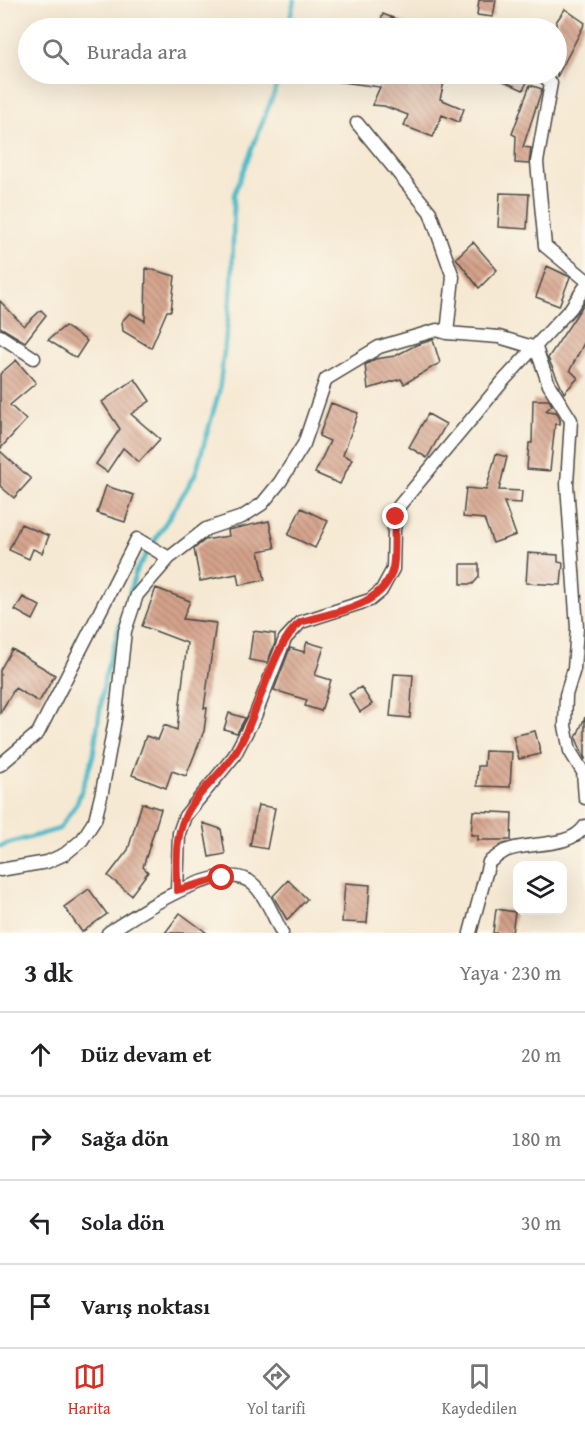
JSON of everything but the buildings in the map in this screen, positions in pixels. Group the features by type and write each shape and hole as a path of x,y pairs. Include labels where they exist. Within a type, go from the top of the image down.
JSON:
{"street":[{"path":"551,84 537,162 545,246 585,279"},
{"path":"357,123 430,212 453,277 447,333"},
{"path":"177,890 179,833 185,816 234,756 255,716 285,639 301,622 370,600 381,591 393,569 394,529 399,506 504,380 571,308 585,287"},
{"path":"0,870 47,862 65,854 82,840 95,820 116,714 125,631 137,595 148,579 206,529 242,517 262,504 304,444 326,379 379,347 437,330 447,333 499,337 536,348"},
{"path":"0,336 34,358"},
{"path":"536,348 549,385 571,420 567,455 567,484 577,628 574,669 566,695 565,726 570,751 583,772 585,798"},
{"path":"0,765 38,733 136,539 170,558"},
{"path":"470,933 489,862 506,851 569,838 581,832 585,826"},
{"path":"108,933 177,890 222,878 247,880 256,886 282,933"}],"waterway":[{"path":"290,18 294,0"},
{"path":"0,846 59,829 77,803 93,757 105,676 136,571 195,475 219,392 232,286 234,194 276,84"}],"route":[{"path":"222,878 177,890 179,833 185,816 234,756 255,716 279,652 293,628 301,622 370,600 381,591 393,569 396,517"}]}
